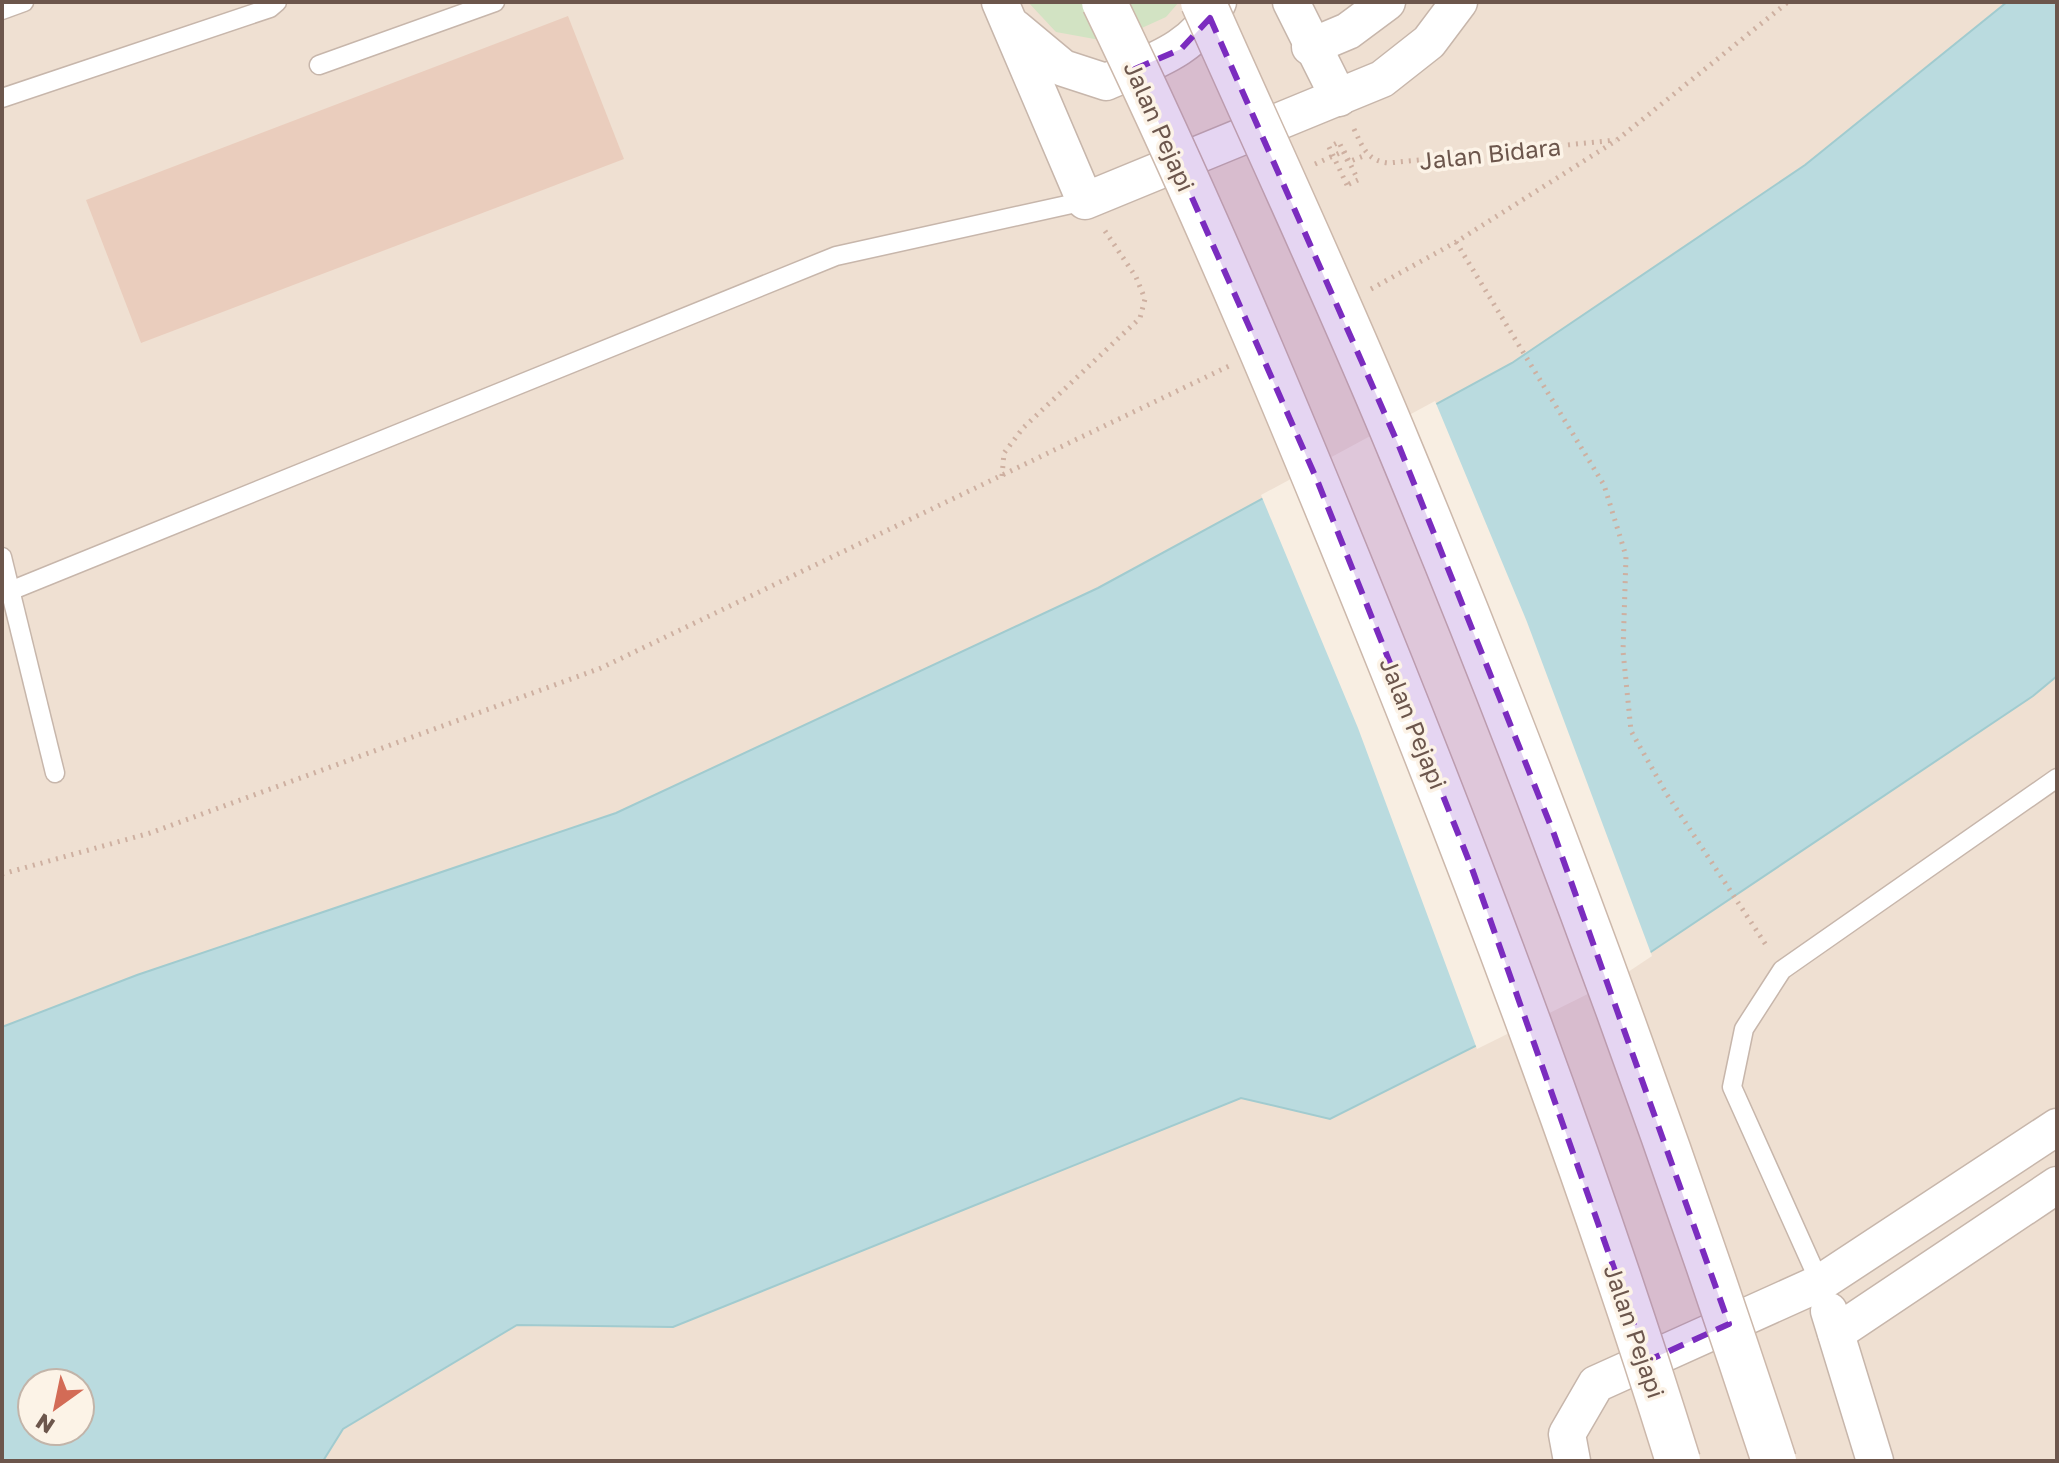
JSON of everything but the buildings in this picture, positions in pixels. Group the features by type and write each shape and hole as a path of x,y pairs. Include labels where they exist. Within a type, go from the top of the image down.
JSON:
{"main road":[{"name":"Jalan Pejapi","path":"1104,2 1317,480 1471,866 1641,1344 1678,1461"},
{"path":"1203,2 1399,446 1554,834 1721,1300 1774,1461"}],"street":[{"path":"1005,13 1063,68 1106,82 1181,49 1213,15 1218,2"},
{"path":"1291,2 1310,47 1339,98"},
{"path":"1310,47 1348,31 1387,2"},
{"path":"1005,13 1085,201 1382,79 1429,42 1459,2"},
{"path":"1572,1461 1567,1434 1596,1384 1820,1283 2057,1127"},
{"path":"1836,1333 2057,1185"},
{"path":"1820,1283 1875,1461"}],"lane":[{"path":"2,10 24,2"},
{"path":"2,98 270,8 277,2"},
{"path":"319,65 495,2"},
{"path":"10,591 836,256 1085,201"},
{"path":"2,557 55,773"},
{"path":"1820,1283 1732,1087 1744,1029 1782,970 2057,778"}],"path":[{"path":"1364,292 1456,242 1617,140 1788,2"},
{"path":"1339,98 1366,155 1348,162 1339,142 1329,147 1347,185 1358,180 1344,151"},
{"name":"Jalan Bidara","path":"1366,155 1377,162 1389,163 1617,140"},
{"path":"1001,477 1004,453 1023,428 1129,329 1140,318 1143,309 1145,299 1136,277 1085,201"},
{"path":"1456,242 1604,485 1626,556 1623,651 1631,731 1666,793 1754,927"},
{"path":"2,874 150,833 601,668 1242,359"}],"highlighted area":[{"path":"1210,18 1399,446 1554,834 1729,1324 1647,1361 1471,866 1317,480 1135,69 1181,49"}],"shaded area":[{"path":"2,2 2007,2 1805,165 1512,363 1098,588 616,813 2,1027"},
{"path":"2057,676 2057,1461 323,1461 342,1429 517,1325 673,1327 1241,1098 1330,1119 1615,976 2033,696"}],"green space":[{"path":"1028,2 1179,2 1166,17 1111,42 1056,32"}],"water":[{"path":"2007,2 2057,2 2057,676 2033,696 1615,976 1330,1119 1241,1098 673,1327 517,1325 343,1429 323,1461 2,1461 2,1027 137,975 616,813 1098,588 1512,363 1805,165"}],"pier":[{"path":"1435,401 1527,622 1652,956 1616,980 1477,1049 1358,728 1261,495"}]}
